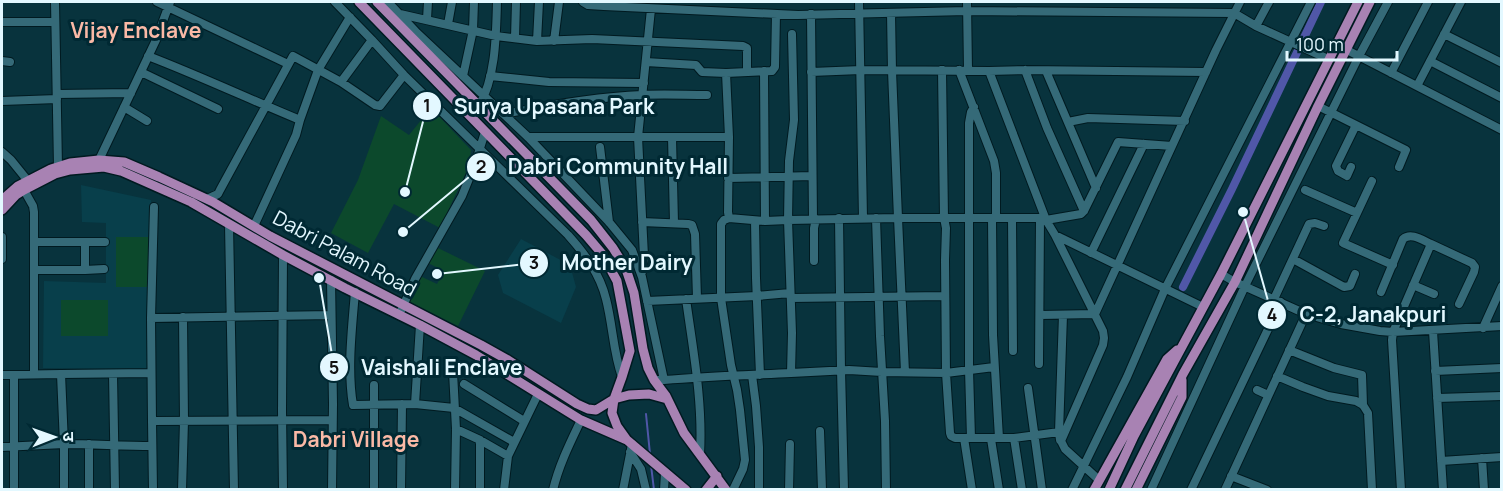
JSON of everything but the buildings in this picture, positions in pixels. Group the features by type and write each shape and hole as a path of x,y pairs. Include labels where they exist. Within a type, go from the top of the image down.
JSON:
{"main road":[{"path":"359,2 603,255 617,281 630,351 614,399 612,413 617,426 631,446 664,471 677,486 686,489"},
{"path":"377,2 591,220 613,248 626,269 634,293 648,368 684,433 726,489"},
{"path":"1109,489 1134,436 1221,274 1358,2"},
{"path":"1125,489 1183,374 1240,284 1318,106 1370,2"},
{"name":"Dabri Palam Road","path":"2,200 11,191 27,189 58,167 70,163 99,160 124,162 207,199 508,360 588,409 596,410 614,399 629,395 650,394 667,399"},
{"name":"Dabri Palam Road","path":"2,210 16,195 55,174 104,167 120,171 191,202 283,255 476,355 581,420 631,446"},
{"path":"155,186 159,177"},
{"path":"1094,489 1167,359 1184,345"},
{"path":"1136,489 1182,397 1183,374"},
{"path":"706,489 717,476"}],"street":[{"path":"55,2 58,167"},
{"path":"157,2 169,4 288,64"},
{"path":"335,2 404,75 583,251 598,275 606,298 616,362 622,377"},
{"path":"427,19 428,2"},
{"path":"448,24 452,2"},
{"path":"463,76 473,30 474,2"},
{"path":"479,106 485,96 490,76 496,36 497,2"},
{"path":"515,38 516,2"},
{"path":"537,41 539,2"},
{"path":"554,41 559,2"},
{"path":"583,2 651,9 674,6 776,14 968,11 1234,13 1256,26 1328,59"},
{"path":"859,2 863,218"},
{"path":"968,2 968,70"},
{"path":"1095,314 1240,2"},
{"path":"1256,26 1269,2"},
{"path":"1072,489 1311,2"},
{"path":"1151,489 1240,284 1332,113 1388,2"},
{"path":"1391,73 1428,2"},
{"path":"1417,86 1461,2"},
{"path":"391,3 417,33 528,137 609,222 632,250 642,277 664,380"},
{"path":"99,160 156,40 169,4"},
{"path":"642,277 644,256 638,137 651,9"},
{"path":"399,13 496,36 537,41 592,39 745,47 747,48 747,72"},
{"path":"891,13 905,372"},
{"path":"646,62 696,65 702,72 772,71 775,67 776,14"},
{"path":"811,14 814,261"},
{"path":"254,226 296,135 318,70 350,17"},
{"path":"2,22 56,22"},
{"path":"791,373 788,220 794,120 792,34"},
{"path":"1444,34 1502,63"},
{"path":"341,82 372,40"},
{"path":"1346,49 1502,130"},
{"path":"148,56 300,120"},
{"path":"207,199 218,194 269,107 293,56 341,82 378,106 383,104 404,75"},
{"path":"1430,61 1502,98"},
{"path":"942,70 946,228 946,373 951,436 955,438 1014,438 1059,432"},
{"path":"959,70 994,161 996,173 994,367 995,438 999,489"},
{"path":"811,72 1025,70 1206,72"},
{"path":"1025,70 1084,212"},
{"path":"764,71 765,221"},
{"path":"989,71 1043,219 1055,235 1103,331 1103,345 1060,441"},
{"path":"1046,71 1096,188"},
{"path":"141,72 218,108"},
{"path":"726,73 729,218"},
{"path":"490,76 549,82 644,83"},
{"path":"2,100 131,93"},
{"path":"504,114 543,106 642,95 706,95"},
{"path":"1318,106 1406,150 1399,167"},
{"path":"972,489 968,438 969,123 974,107"},
{"path":"124,108 147,121"},
{"path":"1068,122 1088,118 1185,121"},
{"path":"1351,167 1347,176 1338,171 1336,166 1356,125"},
{"path":"399,315 415,279 462,196 485,132"},
{"path":"528,137 729,137"},
{"path":"672,137 674,223"},
{"path":"733,489 745,460 740,410 721,298 721,224 724,220 729,218 755,221 840,218 1043,219 1074,216 1084,212 1118,142 1172,146"},
{"path":"1091,253 1144,144"},
{"path":"600,147 609,222"},
{"path":"2,152 12,160 33,206 34,374"},
{"path":"728,178 812,177"},
{"path":"1372,181 1343,243 1393,265"},
{"path":"1305,190 1357,213"},
{"path":"153,489 151,373 154,207"},
{"path":"840,218 844,489"},
{"path":"876,218 886,489"},
{"path":"1012,218 1013,351"},
{"path":"1039,364 1043,219"},
{"path":"755,221 759,489"},
{"path":"642,222 692,225 697,298"},
{"path":"1191,489 1278,301 1293,259 1310,224 1324,226"},
{"path":"229,225 234,489"},
{"path":"1055,235 1203,307"},
{"path":"1381,292 1403,239 1412,236 1472,263 1474,272 1459,304"},
{"path":"2,237 2,259"},
{"path":"34,242 105,242"},
{"path":"85,242 85,270"},
{"path":"1401,489 1392,349 1393,332 1431,244"},
{"path":"283,255 283,489"},
{"path":"1293,259 1344,287 1350,286 1355,274"},
{"path":"34,270 104,269"},
{"path":"1221,274 1306,314 1341,324 1393,332 1502,326"},
{"path":"331,280 332,489"},
{"path":"1413,285 1434,294"},
{"path":"1483,328 1502,286"},
{"path":"355,292 351,340 352,404 355,406 415,404 454,408 514,442"},
{"path":"647,301 757,296 945,296"},
{"path":"686,299 696,377 701,435 700,454"},
{"path":"1040,315 1095,314"},
{"path":"1225,489 1306,314"},
{"path":"152,318 331,315"},
{"path":"1063,315 1060,441 1065,449 1099,480"},
{"path":"182,489 183,317"},
{"path":"415,404 420,325"},
{"path":"1433,330 1443,489"},
{"path":"1289,350 1334,368 1362,375 1363,405"},
{"path":"654,380 841,370 946,373 994,367"},
{"path":"1435,371 1502,368"},
{"path":"453,372 456,429 455,489"},
{"path":"882,372 889,383"},
{"path":"2,375 151,373"},
{"path":"62,374 64,489"},
{"path":"114,374 115,489"},
{"path":"14,375 14,489"},
{"path":"1277,376 1328,396 1356,401 1363,405 1368,413 1372,489"},
{"path":"464,384 524,421"},
{"path":"374,385 374,489"},
{"path":"1028,388 1042,489"},
{"path":"1257,390 1268,395"},
{"path":"504,489 508,456 538,394"},
{"path":"1437,398 1502,396"},
{"path":"401,489 402,404"},
{"path":"152,421 332,420"},
{"path":"553,489 567,447 581,420"},
{"path":"456,429 508,456"},
{"path":"820,431 822,489"},
{"path":"1014,438 1022,489"},
{"path":"480,440 480,489"},
{"path":"2,447 64,444 152,446"},
{"path":"89,444 89,489"},
{"path":"789,489 790,444"},
{"path":"624,489 631,446"},
{"path":"631,446 641,469 646,489"},
{"path":"1441,461 1502,457"},
{"path":"1482,458 1484,489"},
{"path":"664,471 664,489"},
{"path":"1231,476 1267,489"}],"shaded area":[{"path":"81,185 151,200 147,369 43,368 44,281 106,283 106,223 82,222"},
{"path":"521,239 570,265 576,287 561,323 503,293 498,275"}],"green space":[{"path":"431,108 471,150 469,166 440,228 394,204 368,253 331,233 358,180 381,116 409,135"},
{"path":"116,237 150,237 149,287 116,287"},
{"path":"436,247 485,271 458,326 408,301 420,276 437,284 444,271 428,263"},
{"path":"61,300 108,300 108,336 61,336"}],"waterway":[{"path":"1183,287 1321,2"},
{"path":"646,414 650,454"},
{"path":"651,465 654,490"}],"place":[{"name":"Surya Upasana Park","path":"405,192"},
{"name":"C-2, Janakpuri","path":"1243,212"},
{"name":"Dabri Community Hall","path":"403,232"},
{"name":"Mother Dairy","path":"437,274"},
{"name":"Vaishali Enclave","path":"319,278"}],"district":[{"name":"Vijay Enclave","path":"136,30"},
{"name":"Dabri Village","path":"356,439"}]}
